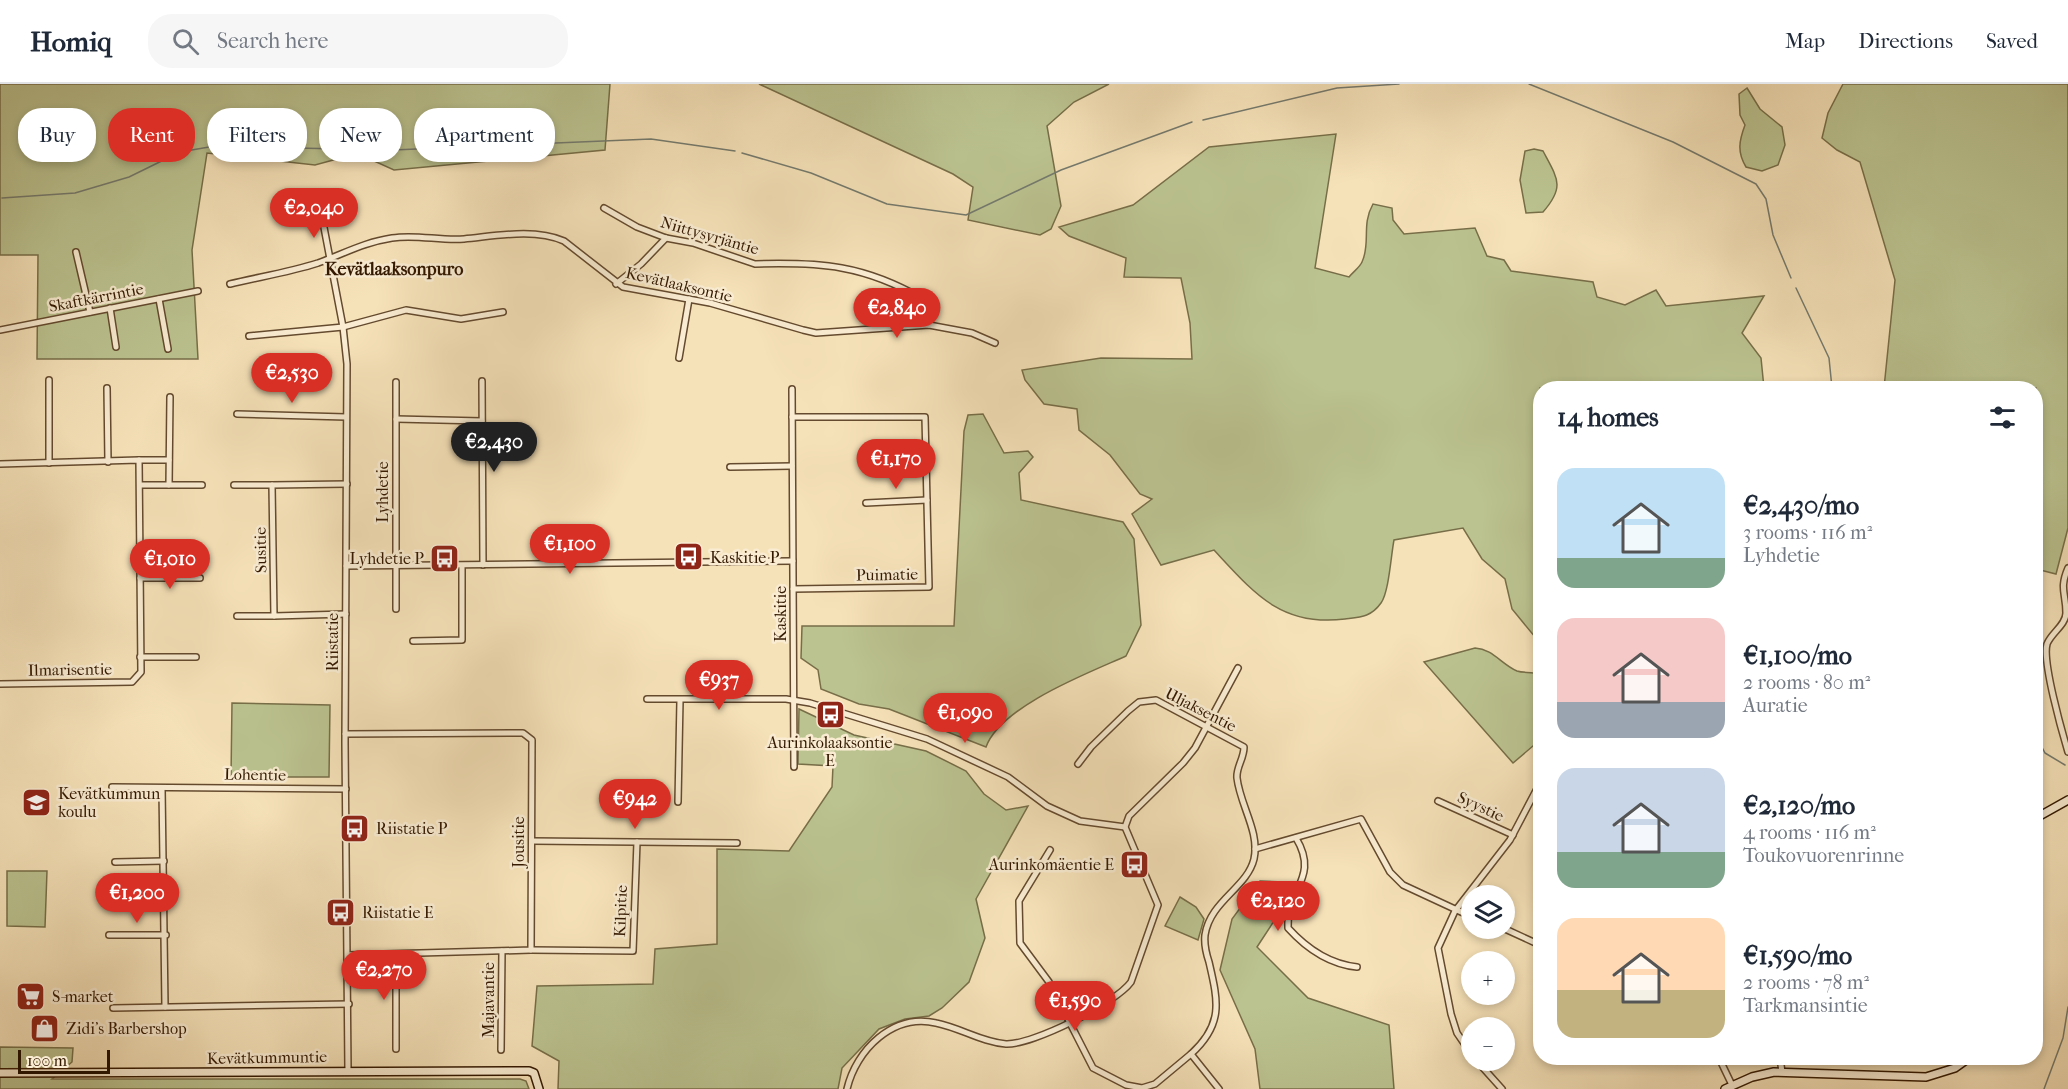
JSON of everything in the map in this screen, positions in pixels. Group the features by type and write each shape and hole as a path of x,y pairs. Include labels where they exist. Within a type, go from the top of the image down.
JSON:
{"street":[{"name":"Niittysyrjäntie","path":"604,208 637,227 666,238 693,243 755,264 831,264 877,278 923,299 930,325"},
{"name":"Riistatie","path":"322,217 343,327 347,364 345,734 348,1070"},
{"name":"Kevätlaaksontie","path":"230,284 320,262 392,238 553,236 564,240 616,284 641,291 689,299 816,333 930,325 972,333 995,343"},
{"path":"616,284 648,258 666,238"},
{"path":"76,252 90,312"},
{"name":"Skaftkärrintie","path":"0,330 198,291"},
{"path":"159,299 168,349"},
{"path":"679,358 689,299"},
{"path":"110,308 116,346"},
{"path":"249,336 343,327 406,310 461,319 503,312"},
{"path":"49,380 49,463"},
{"path":"482,381 483,565"},
{"name":"Lyhdetie","path":"396,382 396,609"},
{"path":"107,388 108,462"},
{"name":"Kaskitie","path":"792,389 794,767"},
{"path":"169,485 170,397"},
{"path":"237,414 346,417"},
{"name":"Puimatie","path":"792,417 925,417 929,587 794,589"},
{"path":"396,419 482,421"},
{"name":"Ilmarisentie","path":"0,684 132,682 141,672 140,460"},
{"path":"0,464 170,460"},
{"path":"730,467 792,466"},
{"path":"234,485 346,484"},
{"path":"140,485 202,485"},
{"name":"Susitie","path":"272,485 274,616"},
{"path":"866,502 927,500"},
{"path":"346,566 794,561"},
{"path":"413,641 462,640 462,566"},
{"path":"2068,568 2062,586 2065,619 2047,645 2046,657 2054,707 2068,752"},
{"path":"140,578 200,578"},
{"path":"237,616 346,614"},
{"path":"140,657 196,657"},
{"path":"847,1089 854,1066 868,1046 879,1036 899,1026 933,1022 988,1042 1010,1044 1024,1042 1070,1022 1124,993 1131,982 1156,915 1156,896 1125,827 1129,816 1183,763 1208,728 1238,668"},
{"path":"647,699 793,700 915,734 1008,777 1062,814 1080,821 1125,827"},
{"path":"678,802 680,700"},
{"name":"Uljaksentie","path":"1078,764 1090,747 1139,702 1156,700 1244,747 1237,779 1255,849"},
{"name":"Jousitie","path":"345,734 528,735 532,740 531,950"},
{"name":"Lohentie","path":"112,788 346,789"},
{"path":"162,788 166,935 165,1007"},
{"path":"1461,1039 1457,1033 1439,963 1438,948 1455,911 1513,836 1533,797"},
{"path":"2043,814 2068,800"},
{"name":"Syystie","path":"1438,801 1513,836"},
{"path":"1050,850 1019,902 1020,943 1049,982 1093,1068 1126,1087 1142,1088 1155,1084 1191,1054 1209,1033 1217,1010 1204,938 1207,924 1217,908 1250,868 1255,849 1361,819 1389,872 1403,885 1461,913"},
{"path":"1296,838 1304,851 1306,866 1291,905 1288,928 1327,959 1338,965 1357,968"},
{"path":"532,841 737,843"},
{"name":"Kilpitie","path":"531,950 633,951 637,842"},
{"path":"115,862 164,861"},
{"path":"1515,934 1533,942"},
{"path":"109,935 166,935"},
{"path":"348,955 531,950"},
{"name":"Majavantie","path":"501,1050 502,951"},
{"path":"396,954 396,1049"},
{"path":"113,1008 349,1004"},
{"path":"1191,1054 1219,1089"},
{"path":"1721,1065 1728,1087 1762,1074 1782,1072 1926,1077 1959,1065"},
{"path":"1781,1065 1782,1072"},
{"name":"Kevätkummuntie","path":"0,1073 529,1071 534,1073 539,1089"},
{"path":"1486,1071 1502,1089"}],"green space":[{"path":"0,84 610,84 605,150 555,155 555,108 414,108 414,162 478,162 394,170 376,162 402,162 402,108 319,108 319,162 326,162 315,165 288,162 307,162 307,108 207,108 207,153 192,250 198,359 37,359 38,255 0,255"},
{"path":"759,84 1109,84 1074,102 1047,126 1061,206 1051,229 1040,235 968,220 973,187 953,174"},
{"path":"1843,84 2068,84 2068,528 2056,574 2043,571 2043,381 1885,381 1895,280 1860,162 1837,150 1822,138 1828,113"},
{"path":"1747,88 1760,109 1782,127 1785,145 1778,165 1762,171 1746,167 1740,151 1740,141 1745,125 1740,115 1739,94"},
{"path":"1336,134 1315,268 1349,277 1358,268 1365,255 1367,219 1373,204 1392,208 1393,220 1404,234 1475,228 1487,256 1504,260 1511,271 1593,282 1597,297 1625,305 1656,290 1666,306 1764,296 1742,333 1761,358 1763,381 1533,381 1533,634 1512,609 1505,579 1482,559 1463,528 1394,540 1384,598 1377,608 1361,617 1323,620 1303,618 1286,612 1270,604 1256,593 1214,550 1161,565 1132,514 1152,499 1140,494 1110,455 1079,430 1077,409 1044,404 1025,380 1022,370 1101,358 1192,359 1190,323 1181,278 1124,277 1126,258 1069,236 1059,227 1133,205 1209,147"},
{"path":"1534,149 1543,151 1555,176 1557,189 1543,212 1526,213 1520,180 1525,151"},
{"path":"983,414 1004,453 1028,451 1033,457 1019,473 1021,500 1123,522 1134,539 1141,625 1126,656 1069,681 1027,705 995,732 986,747 889,709 859,704 821,689 818,670 801,658 802,626 954,626 964,431 968,415"},
{"path":"1475,648 1487,651 1517,671 1533,673 1533,746 1513,763 1424,662"},
{"path":"232,703 330,705 329,777 231,777"},
{"path":"799,709 854,735 926,751 966,771 984,794 1006,810 1028,806 976,899 985,938 969,982 942,1008 929,1016 905,1019 879,1029 842,1068 838,1089 558,1089 559,1061 532,1046 537,986 653,984 655,949 717,944 717,849 789,851 832,787 833,766 798,764"},
{"path":"7,871 47,871 45,927 7,926"},
{"path":"1260,881 1284,882 1274,921 1257,947 1308,998 1389,1025 1394,1089 1260,1089 1255,1049 1220,970 1232,919"},
{"path":"1180,897 1196,907 1204,919 1198,940 1165,926"},
{"path":"0,1047 73,1048 72,1062 52,1079 520,1079 526,1081 529,1089 0,1089"}],"waterway":[{"path":"1203,120 1337,88 1399,84"},
{"path":"1529,84 1673,142 1756,184 1766,199 1773,235 1791,278"},
{"path":"742,153 811,173 887,204 966,215 1061,170 1192,122"},
{"path":"402,150 651,139 735,151"},
{"path":"2,198 75,193 129,177 180,152 215,146 319,148"},
{"path":"1796,288 1829,358 1831,381"},
{"path":"2043,749 2045,753 2065,765"},
{"path":"2044,1089 2063,1038 2068,1007"}],"place":[{"name":"Kaskitie P","path":"689,557"},
{"name":"Lyhdetie P","path":"445,558"},
{"name":"Aurinkolaaksontie E","path":"830,714"},
{"name":"Kevätkummun koulu","path":"37,802"},
{"name":"Riistatie P","path":"355,828"},
{"name":"Aurinkomäentie E","path":"1135,864"},
{"name":"Riistatie E","path":"341,912"},
{"name":"S-market","path":"31,996"},
{"name":"Zidi's Barbershop","path":"45,1028"}],"district":[{"name":"Kevätlaaksonpuro","path":"394,269"}]}
